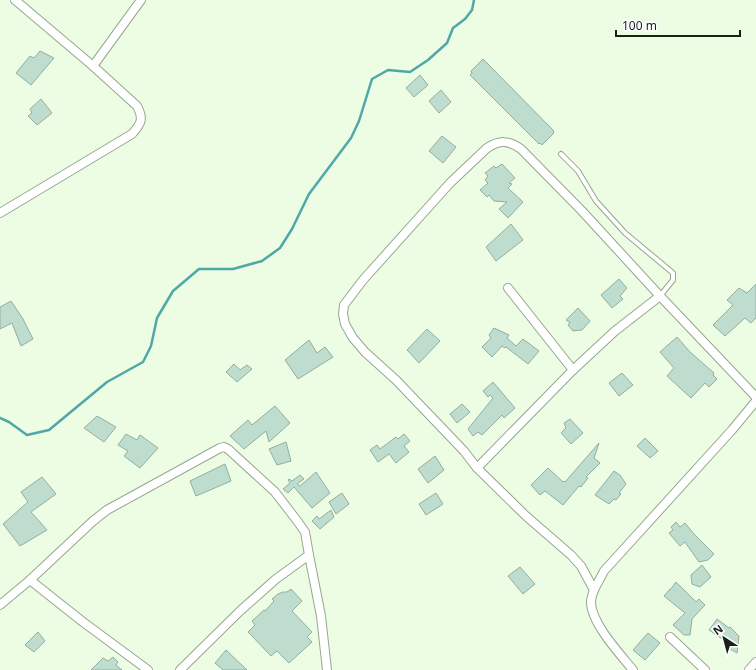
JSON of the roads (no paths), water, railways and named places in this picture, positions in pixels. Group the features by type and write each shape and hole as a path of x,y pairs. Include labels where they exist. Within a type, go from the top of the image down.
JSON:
{"street":[{"path":"0,214 132,134 138,127 142,118 137,106 93,66 15,0"},
{"path":"93,66 141,0"},
{"path":"594,590 580,566 571,555 526,516 477,468 464,451 396,380 365,352 353,338 345,324 343,314 344,305 363,280 450,183 486,148 493,144 503,142 512,143 521,149 582,212 756,397"},
{"path":"508,288 574,370"},
{"path":"477,468 574,370 615,331 660,296"},
{"path":"633,670 612,645 596,621 591,602 594,590 604,571 732,430 756,401"},
{"path":"0,605 30,580 99,515 224,447 280,498 305,532 321,616 327,670"},
{"path":"180,670 240,611 276,579 309,555"},
{"path":"30,580 83,622 148,670"},
{"path":"670,638 705,670"},
{"path":"749,670 756,662"}],"lane":[{"path":"561,154 578,171 596,201 625,233 673,273 673,280 660,296"}],"waterway":[{"path":"0,418 9,422 27,435 49,430 107,382 143,362 151,346 157,318 173,291 199,269 233,269 262,261 280,248 292,229 309,194 351,138 359,121 372,79 388,70 410,72 428,60 447,43 453,28 465,19 472,10 474,0"}]}
